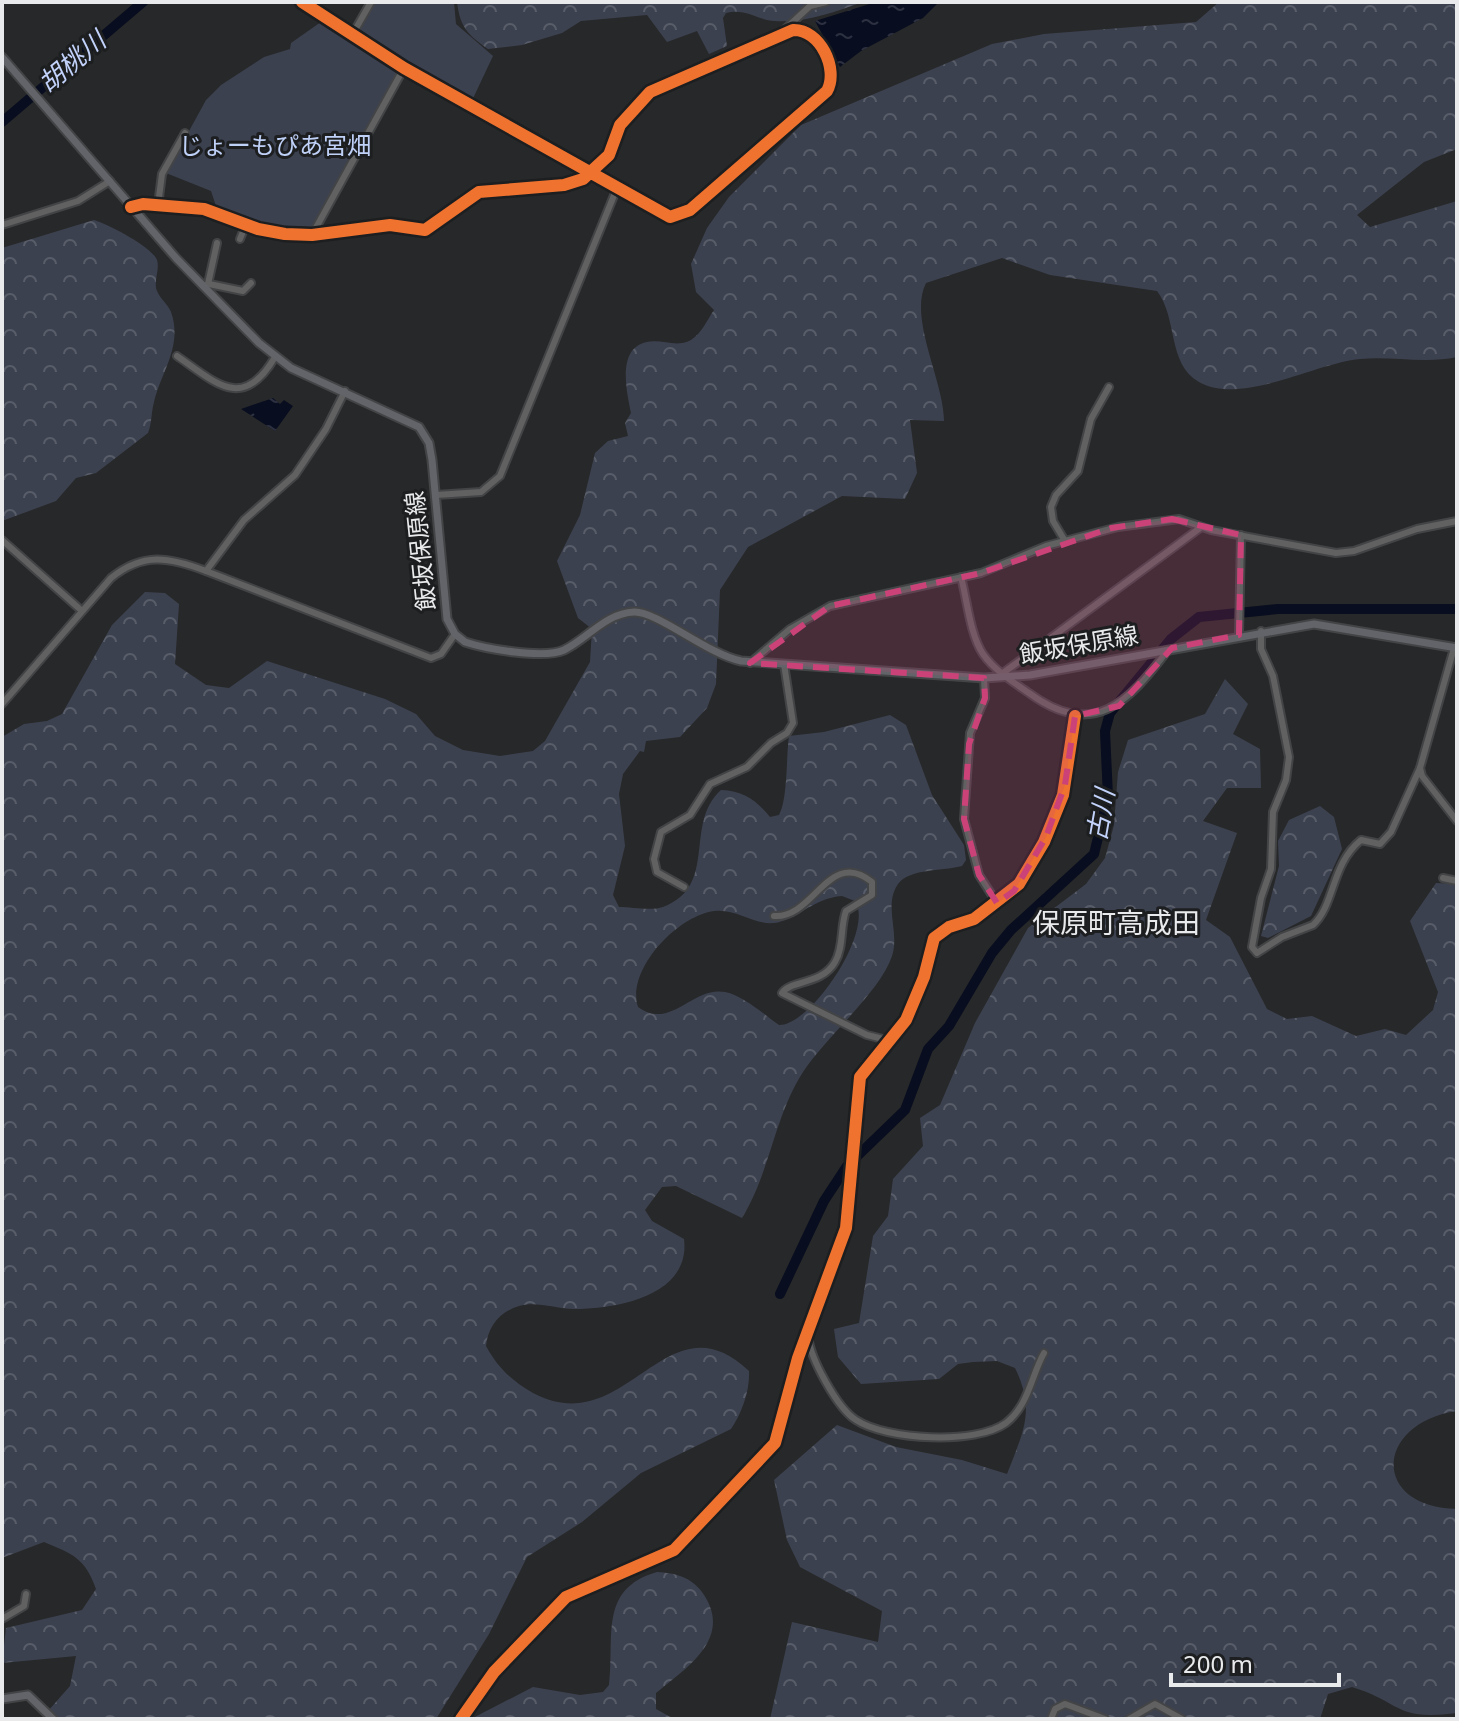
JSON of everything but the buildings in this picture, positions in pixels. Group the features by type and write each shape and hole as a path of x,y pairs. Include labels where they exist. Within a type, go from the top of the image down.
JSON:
{"main road":[{"name":"飯坂保原線","path":"2,57 131,207 275,357 419,427 429,443 447,619 455,634 477,646 550,654 567,648 613,618 637,612 664,623 716,654 750,663 984,678 1314,624 1456,648"},
{"path":"2,1699 28,1695 53,1719"}],"street":[{"path":"131,207 158,205 204,209 276,233 312,235 390,225 425,230 458,210 479,192 564,185 589,173 609,155 620,125 650,92 779,36 798,29 813,37 831,67 832,80 827,91 685,213 670,217 589,173 404,68 351,37 302,2"},
{"path":"351,37 371,2"},
{"path":"779,36 810,6 826,2"},
{"path":"312,235 404,68"},
{"path":"158,205 162,174 185,133"},
{"path":"2,225 78,201 110,181"},
{"path":"436,495 477,493 489,488 500,476 617,188"},
{"path":"240,239 246,224"},
{"path":"217,243 206,285 243,291 249,289 251,283"},
{"path":"177,356 217,384 236,389 260,380 275,357"},
{"path":"1065,541 1053,521 1051,507 1056,495 1078,471 1091,419 1109,387"},
{"path":"206,571 244,520 295,475 326,429 345,391"},
{"path":"750,663 790,629 823,608 1002,566 1046,546 1118,527 1146,526 1166,519 1200,528 1346,552 1417,529 1457,521"},
{"path":"1005,676 1200,528"},
{"path":"1239,635 1241,535"},
{"path":"2,540 82,611"},
{"path":"2,704 111,578 137,561 163,557 206,571 431,658 441,654 455,634"},
{"path":"961,577 982,652 1005,676 1052,708 1075,716 1101,713 1119,706 1167,649"},
{"path":"1261,631 1261,649 1273,676 1289,757 1286,780 1273,812 1271,869 1261,898 1253,951 1257,953 1318,920 1343,861 1361,840 1383,843 1420,768 1456,648"},
{"path":"684,887 658,874 654,867 661,832 690,815 710,784 747,767 771,743 790,731 793,723 784,664"},
{"path":"984,678 985,698 970,733 964,819 979,875 997,903"},
{"path":"461,1719 494,1672 566,1597 674,1550 775,1443 786,1412 798,1358 849,1218 858,1081 863,1069 891,1041 918,995 934,938 1014,891 1046,837 1064,789 1075,716"},
{"path":"1420,768 1422,776 1457,821"},
{"path":"774,916 799,911 834,875 852,872 872,882 872,895 846,911 835,963 817,979 788,987 782,993 867,1035 891,1041"},
{"path":"1443,878 1457,881"},
{"path":"808,1336 833,1396 846,1411 863,1424 915,1435 970,1436 1005,1423 1030,1391 1044,1353"},
{"path":"2,1619 24,1606 26,1594"},
{"path":"1051,1719 1055,1709 1065,1704 1105,1719"},
{"path":"1129,1719 1155,1704 1182,1719"}],"highlighted area":[{"path":"1172,519 1241,535 1239,635 1172,648 1119,706 1075,716 1065,785 1046,837 1014,891 997,903 979,875 964,819 969,744 985,698 984,678 750,663 830,606 981,573 1111,528"}],"green space":[{"name":"じょーもぴあ宮畑","path":"374,2 454,2 456,24 493,56 468,109 405,75 316,230 273,228 217,209 211,191 166,173 206,100 221,85 264,57 290,49 291,43 328,17 351,32"},
{"path":"457,2 863,2 798,20 775,21 740,12 726,13 723,18 727,46 709,54 697,31 667,42 647,15 581,21 562,33 522,45 488,49 466,30"},
{"path":"1219,2 1457,2 1457,149 1424,162 1357,215 1370,227 1457,201 1457,357 1433,360 1360,359 1256,386 1216,388 1199,382 1182,364 1164,302 1157,291 1050,275 1002,258 926,283 921,314 944,421 910,420 917,473 905,499 842,496 748,547 720,590 716,684 707,708 680,737 646,741 644,752 640,751 623,774 619,794 625,846 613,895 619,907 647,909 663,907 680,897 690,885 696,870 704,820 710,804 721,790 749,798 770,817 779,815 785,789 789,736 824,732 890,715 906,725 932,795 964,845 966,860 962,866 911,875 898,884 892,901 894,947 886,970 803,1072 793,1089 759,1183 742,1218 676,1186 662,1187 645,1210 652,1221 684,1239 683,1258 676,1274 664,1286 630,1302 611,1306 574,1309 532,1304 519,1306 500,1316 487,1339 486,1346 491,1354 512,1379 533,1393 566,1403 595,1400 669,1356 693,1348 720,1351 749,1371 744,1401 731,1429 641,1473 582,1522 527,1557 489,1634 436,1719 41,1719 70,1686 76,1656 2,1663 6,1628 82,1610 96,1589 77,1558 44,1542 2,1558 2,737 24,724 47,721 62,714 112,625 145,592 165,593 179,604 175,664 206,685 229,688 267,661 385,699 416,714 435,736 463,750 500,756 533,751 545,741 590,662 592,629 578,618 557,561 580,515 595,453 608,441 628,436 625,423 631,413 627,394 627,362 637,346 647,342 680,343 691,340 714,310 696,292 691,264 707,228 729,197 801,125 992,44 1044,34 1196,22","holes":["842,896 855,901 859,915 848,953 822,994 792,1021 779,1025 746,1001 725,992 702,995 661,1014 638,1007 636,992 647,962 671,934 700,915 722,911 774,923 832,898"]},
{"path":"94,220 129,237 153,254 158,264 157,291 171,312 173,348 157,391 148,433 96,473 76,478 56,501 2,521 2,248"},
{"path":"1225,679 1248,704 1233,734 1260,749 1261,788 1227,788 1203,821 1237,833 1206,920 1230,937 1267,1009 1287,1019 1312,1016 1356,1036 1385,1029 1406,1035 1433,1010 1438,992 1410,921 1436,883 1457,884 1457,1411 1430,1419 1410,1431 1398,1447 1394,1464 1397,1480 1409,1495 1429,1505 1457,1509 1457,1713 1436,1715 1409,1712 1352,1687 1328,1694 1320,1719 770,1719 792,1622 878,1642 882,1611 800,1567 787,1540 774,1480 837,1425 896,1447 962,1460 1007,1474 1022,1433 1026,1409 1015,1368 997,1361 973,1362 958,1364 939,1379 861,1384 838,1357 834,1329 859,1323 873,1236 888,1216 893,1179 923,1146 920,1118 940,1105 975,1023 1028,928 1086,884 1105,858 1114,825 1118,772 1128,740 1205,714"},
{"path":"1320,806 1334,817 1342,849 1311,916 1268,938 1261,936 1279,866 1278,841 1289,820"},
{"path":"657,1572 682,1577 698,1587 711,1608 713,1623 703,1649 682,1672 656,1693 656,1709 674,1719 471,1719 533,1687 580,1695 603,1692 609,1685 611,1633 617,1603 625,1590"}],"water":[{"path":"876,2 939,2 923,18 861,51 840,67 815,21"},
{"path":"273,398 280,404 284,400 293,406 275,431 241,409"}],"waterway":[{"name":"胡桃川","path":"2,122 143,2"},
{"name":"古川","path":"780,1294 824,1201 847,1166 905,1110 928,1049 949,1026 992,953 1011,930 1094,854 1108,797 1105,731 1110,713 1171,639 1199,617 1278,609 1457,609"}],"cycle path":[{"path":"131,207 143,204 204,209 258,229 285,234 312,235 390,225 425,230 479,192 564,185 583,179 609,155 620,125 650,92 793,30 803,31 819,43 829,62 830,82 827,91 690,210 670,217 404,68 302,2"},
{"path":"461,1719 494,1672 566,1597 674,1550 775,1443 798,1358 846,1228 860,1077 906,1020 924,977 934,938 949,927 974,919 1019,884 1044,842 1063,795 1075,716"}],"district":[{"name":"保原町高成田","path":"1116,923"}]}
